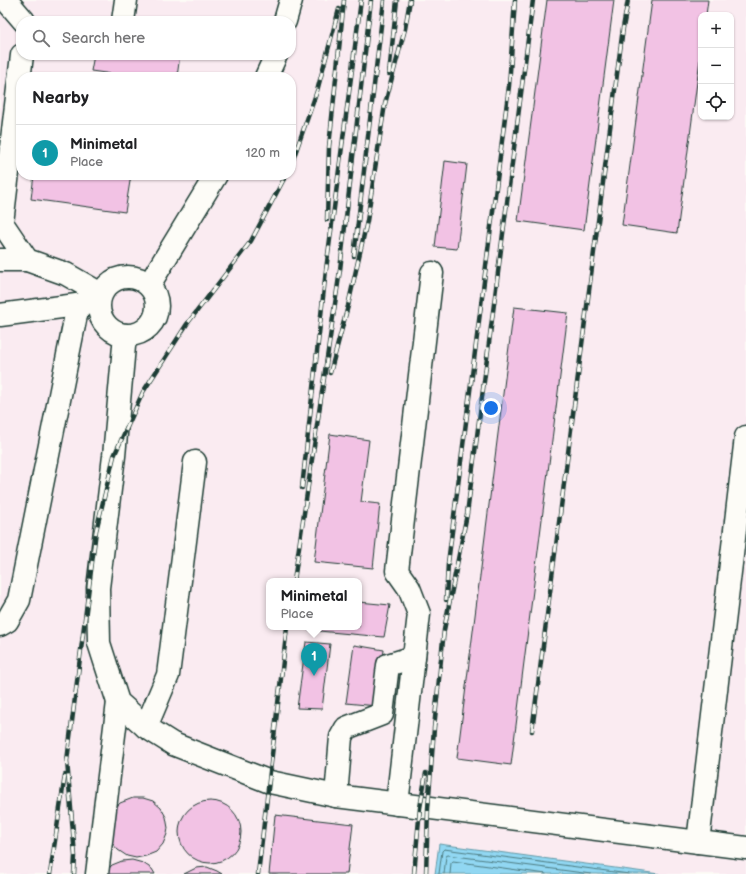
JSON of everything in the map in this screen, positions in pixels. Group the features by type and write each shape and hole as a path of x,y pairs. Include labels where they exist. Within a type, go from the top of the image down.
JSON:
{"lane":[{"path":"6,0 20,16"},
{"path":"124,16 126,0"},
{"path":"286,16 291,0"},
{"path":"20,72 21,60"},
{"path":"268,72 274,60"},
{"path":"16,105 2,223 27,260"},
{"path":"149,285 213,180"},
{"path":"0,260 27,260 66,274 100,298"},
{"path":"397,804 418,614 409,588 397,571 432,273"},
{"path":"123,277 137,278 149,285 157,301 157,310 154,319 149,326 142,332 134,335 125,335 114,332 105,324 100,314 100,298 107,286 114,280 123,277"},
{"path":"0,315 78,305 100,298"},
{"path":"0,625 7,621 19,600 78,305"},
{"path":"97,874 118,702 99,643 98,588 114,456 125,335"},
{"path":"698,842 746,437"},
{"path":"146,727 168,674 195,462"},
{"path":"336,796 340,737 346,728 382,714 388,665 414,657"},
{"path":"118,702 146,727 173,744 270,782 336,796 746,848"}],"shaded area":[{"path":"0,0 746,0 746,874 0,874"}],"water":[{"path":"439,844 659,874 435,874"}],"building":[{"path":"547,0 614,0 584,230 518,221"},
{"path":"652,0 708,0 706,12 698,12 698,75 677,233 622,225"},
{"path":"93,60 179,60 178,72 91,71"},
{"path":"445,161 467,164 457,249 435,247"},
{"path":"33,180 130,180 125,212 31,199"},
{"path":"514,307 568,313 511,765 457,758"},
{"path":"330,434 369,440 361,502 380,504 373,568 314,562"},
{"path":"362,602 390,605 384,637 308,630 362,630"},
{"path":"306,642 330,644 322,709 297,708"},
{"path":"354,645 384,650 377,706 346,703"},
{"path":"133,798 143,798 153,801 161,808 166,817 168,828 163,844 156,852 136,858 127,856 118,850 111,842 113,811 120,803"},
{"path":"204,801 216,801 232,810 239,820 241,832 239,844 232,854 216,863 204,863 193,858 184,849 179,838 179,826 184,815 193,806"},
{"path":"275,815 353,824 347,874 269,874"},
{"path":"132,860 143,863 152,869 155,874 104,874 112,865 122,861"},
{"path":"207,867 222,874 184,874 196,868"}],"railway":[{"path":"327,220 329,147 344,0"},
{"path":"302,488 326,270 361,0"},
{"path":"294,578 340,270 371,0"},
{"path":"354,256 384,0"},
{"path":"389,74 397,0"},
{"path":"330,373 348,306 367,221 385,104 405,29 410,0"},
{"path":"446,600 448,563 509,86 515,0"},
{"path":"426,874 428,809 434,728 444,630 467,514 533,0"},
{"path":"532,731 623,28 628,0"},
{"path":"296,151 317,91 339,9"},
{"path":"74,874 75,856 67,761 96,531 114,456 143,392 187,324 251,241 283,180"},
{"path":"258,874 287,630"},
{"path":"414,874 420,808 426,773"},
{"path":"50,874 65,775"}],"place":[{"name":"Minimetal","path":"314,676"}]}
